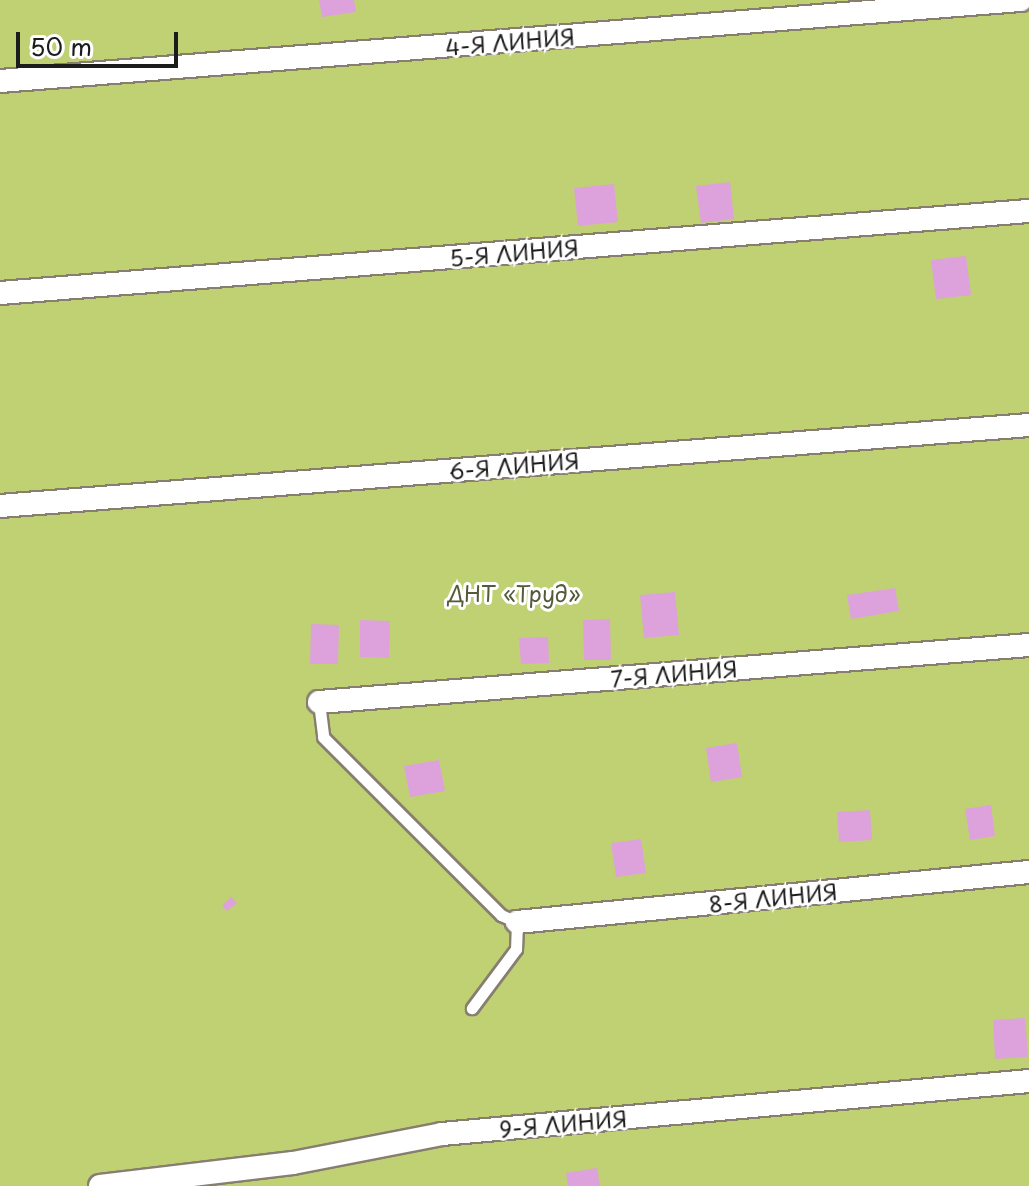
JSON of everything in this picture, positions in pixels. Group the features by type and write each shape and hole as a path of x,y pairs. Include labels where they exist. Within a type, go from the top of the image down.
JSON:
{"street":[{"name":"4-Я ЛИНИЯ","path":"0,81 1021,0"},
{"name":"5-Я ЛИНИЯ","path":"0,293 1029,211"},
{"name":"6-Я ЛИНИЯ","path":"0,506 1029,425"},
{"name":"7-Я ЛИНИЯ","path":"319,702 1029,645"},
{"name":"8-Я ЛИНИЯ","path":"517,922 1029,872"},
{"name":"9-Я ЛИНИЯ","path":"100,1186 293,1163 442,1134 1029,1081"}],"lane":[{"path":"319,702 323,737 501,915 517,922 516,949 472,1008"}],"green space":[{"name":"ДНТ «Труд»","path":"0,0 1029,0 1029,1186 0,1186"}],"building":[{"path":"319,0 354,0 356,12 322,17"},
{"path":"730,182 734,219 701,223 696,186"},
{"path":"614,184 618,222 578,226 574,188"},
{"path":"966,256 971,295 936,299 931,260"},
{"path":"895,588 899,611 851,619 847,595"},
{"path":"675,592 679,635 644,638 640,595"},
{"path":"610,619 611,660 584,660 583,620"},
{"path":"360,620 390,621 389,658 360,657"},
{"path":"311,624 339,625 338,664 310,664"},
{"path":"548,637 549,663 521,664 519,638"},
{"path":"737,743 742,777 711,782 706,748"},
{"path":"439,760 445,791 410,797 404,766"},
{"path":"991,805 995,836 970,840 965,809"},
{"path":"870,810 872,840 839,842 837,812"},
{"path":"641,839 646,873 616,877 611,843"},
{"path":"231,897 237,903 227,911 222,906"},
{"path":"1025,1018 1028,1057 995,1059 993,1020"},
{"path":"597,1168 600,1186 568,1186 566,1173"}]}
